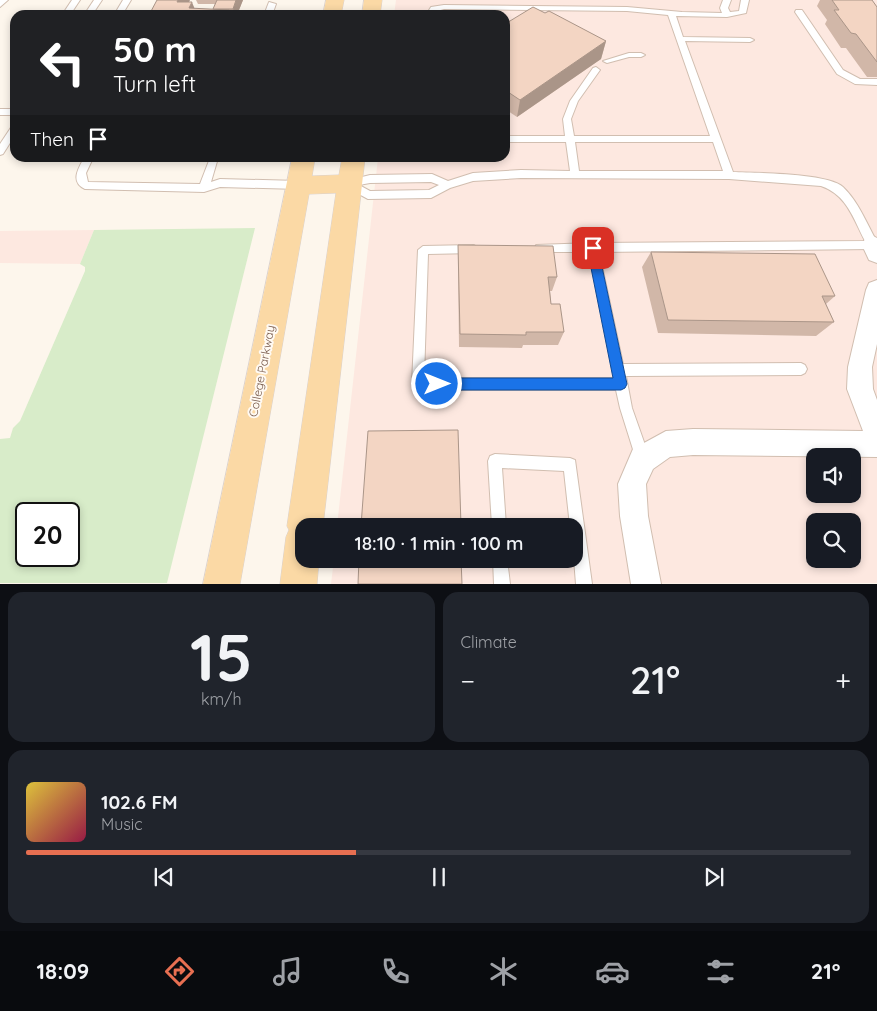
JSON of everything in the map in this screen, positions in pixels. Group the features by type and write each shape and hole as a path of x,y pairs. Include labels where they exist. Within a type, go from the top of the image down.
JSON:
{"main road":[{"path":"301,171 351,171 306,518"},
{"name":"College Parkway","path":"221,584 301,171"},
{"path":"298,584 300,568"}],"street":[{"path":"877,290 874,318 860,367 860,389 877,434"},
{"path":"646,584 634,516 632,484 643,459 666,444 877,444"}],"lane":[{"path":"0,5 4,0"},
{"path":"727,0 724,8 727,15"},
{"path":"510,11 627,9 727,15 742,13 745,0"},
{"path":"270,10 272,4"},
{"path":"433,10 444,7 490,10"},
{"path":"799,12 840,72 858,82 877,82"},
{"path":"671,13 729,175"},
{"path":"680,39 750,40"},
{"path":"607,61 629,55 641,55"},
{"path":"575,174 567,119 574,101 596,70"},
{"path":"0,150 10,135"},
{"path":"510,139 716,139"},
{"path":"86,162 81,173 81,181 85,185 204,188 220,183 301,171"},
{"path":"204,188 213,162"},
{"path":"351,171 370,179 432,178 448,185"},
{"path":"351,171 368,195 431,194 448,185 473,178 521,174 729,175 822,182 838,188 850,202 875,249 527,248"},
{"path":"593,248 626,408 643,459"},
{"path":"489,249 423,250 418,384 621,384"},
{"path":"618,370 801,369"},
{"path":"498,518 495,460 570,465 576,518"},
{"path":"501,568 502,584"},
{"path":"582,568 584,584"}],"shaded area":[{"path":"396,0 877,0 877,583 331,584 333,568 583,568 583,518 338,518 378,162 510,162 510,10 395,10"},
{"path":"94,230 80,264 0,263 0,231"}],"green space":[{"path":"255,228 167,583 0,583 0,439 10,438 13,428 20,421 85,271 85,267 80,264 94,230"}],"building":[{"path":"157,0 178,0 177,2 192,2 189,8 229,10 152,10"},
{"path":"217,0 236,0 233,9 213,9"},
{"path":"832,0 872,0 877,7 877,62 856,34 851,33 834,10 839,10"},
{"path":"533,7 545,13 549,11 606,41 520,100 510,93 510,21"},
{"path":"458,245 553,246 557,277 548,277 551,304 560,304 564,332 526,332 526,335 460,334"},
{"path":"651,252 815,254 835,296 822,296 834,322 668,320"},
{"path":"458,430 461,518 362,518 368,431"},
{"path":"359,568 461,568 462,584 358,584"}],"route":[{"path":"437,384 621,384 593,248"}]}
